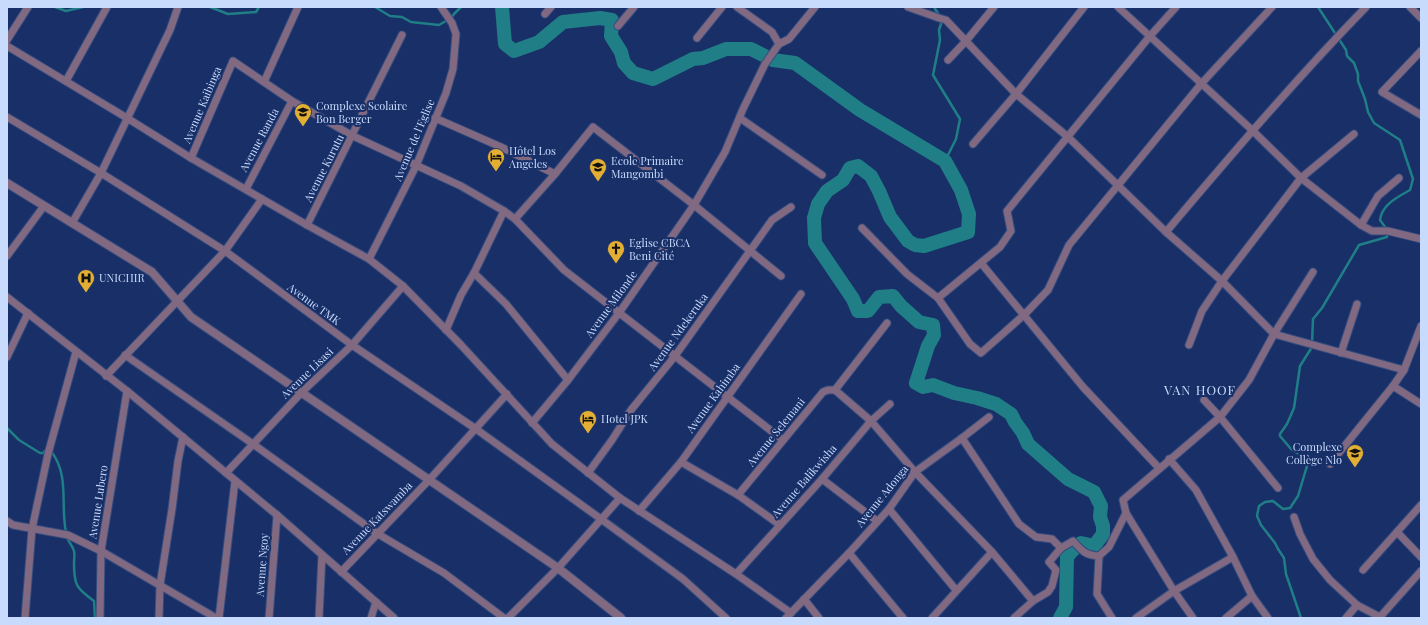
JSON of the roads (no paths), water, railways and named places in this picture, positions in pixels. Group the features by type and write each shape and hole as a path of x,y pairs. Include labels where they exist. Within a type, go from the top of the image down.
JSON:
{"street":[{"path":"7,40 28,7"},
{"path":"66,81 107,7"},
{"path":"72,223 101,173 170,30 178,7"},
{"path":"298,7 264,82 292,101 352,136 460,186 504,211 515,219 564,270 783,440"},
{"name":"Avenue de l'Eglise","path":"369,259 416,166 446,93 453,69 456,34 452,23 441,7"},
{"path":"545,14 551,7"},
{"path":"618,26 634,7"},
{"path":"697,38 722,7"},
{"path":"737,7 772,32 777,47"},
{"name":"Avenue Milonde","path":"532,423 568,380 619,313 694,205 725,152 757,80 766,64 777,47 789,39 815,7"},
{"path":"908,7 946,20 1016,94 1068,137 1166,232 1222,281 1274,334 1404,370"},
{"path":"948,60 994,7"},
{"path":"973,144 1016,94 1084,7"},
{"path":"1118,7 1252,130 1301,178 1361,225 1372,231 1388,231 1421,238"},
{"path":"938,298 1000,247 1011,231 1007,211 1150,36 1176,7"},
{"path":"862,228 907,274 938,298 970,344 981,353 1025,314 1048,290 1069,245 1201,84 1272,7"},
{"path":"1166,232 1252,130 1366,7"},
{"path":"1410,7 1421,18"},
{"name":"Avenue Kurutu","path":"307,225 402,35"},
{"path":"7,46 191,158 369,259 403,286 507,394 552,444 620,498 736,574 788,616"},
{"path":"1421,51 1382,92 1421,115"},
{"name":"Avenue Kaibinga","path":"191,158 233,61 264,82"},
{"name":"Avenue Randa","path":"246,189 292,101"},
{"name":"Avenue TMK","path":"7,117 101,173 225,252 352,345 476,429 601,519 683,579 726,618"},
{"path":"435,118 501,147 555,174"},
{"path":"740,118 822,176"},
{"path":"515,219 555,174 592,127 694,205 781,276"},
{"path":"1189,345 1202,311 1222,281 1301,178 1354,134"},
{"path":"1361,225 1378,196 1399,178"},
{"path":"7,183 152,272 191,317 558,568 621,618"},
{"path":"106,376 225,252 262,199"},
{"path":"8,252 44,206"},
{"name":"Avenue Ndekeruka","path":"588,474 631,410 675,356 772,220 790,207"},
{"path":"446,330 461,295 474,273 504,211"},
{"path":"981,262 1025,314 1083,387 1159,468"},
{"path":"1193,618 1174,591 1126,513 1123,500 1220,417 1249,380 1274,334 1313,272"},
{"path":"474,273 506,304 568,380"},
{"name":"Avenue Lisasi","path":"226,473 302,392 352,345 403,286"},
{"name":"Avenue Kahimba","path":"639,511 680,462 801,294"},
{"path":"7,298 127,391 277,514 394,618"},
{"path":"1341,352 1357,304"},
{"path":"7,357 28,313"},
{"path":"887,323 835,390 871,421 915,472 992,552 1033,601"},
{"path":"1330,464 1393,386 1404,370 1421,326"},
{"path":"25,618 32,529 48,451 76,352"},
{"path":"126,355 378,534 444,573 504,618"},
{"path":"1393,386 1421,404"},
{"name":"Avenue Selemani","path":"738,495 822,392 835,390"},
{"name":"Avenue Lubero","path":"100,618 102,551 127,391"},
{"path":"429,480 507,394"},
{"path":"1204,400 1220,417 1278,488"},
{"name":"Avenue Balikwisha","path":"736,574 822,479 871,421 890,404"},
{"name":"Avenue Adonga","path":"788,616 889,509 915,472 989,417"},
{"path":"159,618 160,585 178,461 183,437"},
{"path":"962,438 1019,524 1036,537 1052,539 1061,548"},
{"path":"1169,460 1196,490 1233,557 1252,596 1268,618"},
{"path":"680,462 738,495 780,525"},
{"path":"822,479 877,521"},
{"name":"Avenue Katswamba","path":"341,572 429,480"},
{"path":"7,521 14,525 67,535 102,551 218,618 235,481"},
{"path":"508,618 558,568 620,498"},
{"path":"1364,570 1421,505"},
{"path":"889,509 956,590"},
{"path":"1014,618 1033,601 1048,592 1052,586 1056,570 1049,562 1061,548 1073,541 1082,551 1090,556 1098,556 1109,547 1126,513"},
{"name":"Avenue Ngoy","path":"269,618 277,514"},
{"path":"1294,516 1300,534 1313,560 1330,580 1356,605 1380,617 1421,570"},
{"path":"1397,532 1421,557"},
{"path":"932,618 992,552"},
{"path":"848,553 904,618"},
{"path":"319,618 322,555"},
{"path":"1098,556 1097,594 1112,618"},
{"path":"1136,618 1174,591 1233,557"},
{"path":"1226,618 1252,596"},
{"path":"804,599 818,618"},
{"path":"371,618 376,602"},
{"path":"1346,618 1356,605"}],"waterway":[{"path":"55,7 66,11 83,7"},
{"path":"210,7 228,14 256,12 259,7"},
{"path":"375,7 390,16 402,17 411,22 439,25 451,18 461,7"},
{"path":"502,7 505,44 514,51 539,42 563,22 600,18 612,20 611,36 621,52 624,63 633,73 653,79 693,59 703,58 726,49 751,49 773,60 795,63 860,110 945,161 961,190 969,214 968,232 924,246 915,245 908,241 890,217 871,176 858,166 850,168 843,180 827,191 818,204 814,218 815,243 853,299 858,311 868,311 879,297 893,296 901,306 919,322 933,325 934,335 928,346 916,383 923,387 933,385 954,393 996,404 1011,414 1028,444 1068,479 1094,492 1101,506 1100,517 1103,526 1103,534 1094,546 1081,543 1067,557 1066,607 1060,618"},
{"path":"934,7 940,17 941,24 939,30 940,40 933,75 960,119 956,139 945,161"},
{"path":"1312,343 1313,319 1322,308 1359,245 1387,237 1388,231 1380,220 1381,214 1387,205 1410,190 1413,179 1400,140 1374,123 1368,112 1354,63 1347,56 1346,50 1318,7"},
{"path":"1301,618 1286,574 1284,558 1261,525 1257,516 1259,506 1265,502 1273,501 1283,509 1290,508 1298,496 1307,466 1302,456 1291,449 1280,434 1287,424 1294,408 1300,366 1312,347"},
{"path":"7,428 19,440 40,453 43,453 46,450 51,451 57,461 63,482 65,526 68,539 73,547 76,581 83,593 94,601 95,618"}],"place":[{"name":"Complexe Scolaire Bon Berger","path":"303,127"},
{"name":"Hôtel Los Angeles","path":"496,172"},
{"name":"Ecole Primaire Mangombi","path":"598,182"},
{"name":"Eglise CBCA Beni Cité","path":"616,264"},
{"name":"UNICHIR","path":"86,293"},
{"name":"Hotel JPK","path":"588,434"},
{"name":"Complexe Collège Nlo","path":"1355,468"}],"district":[{"name":"VAN HOOF","path":"1200,390"}]}
